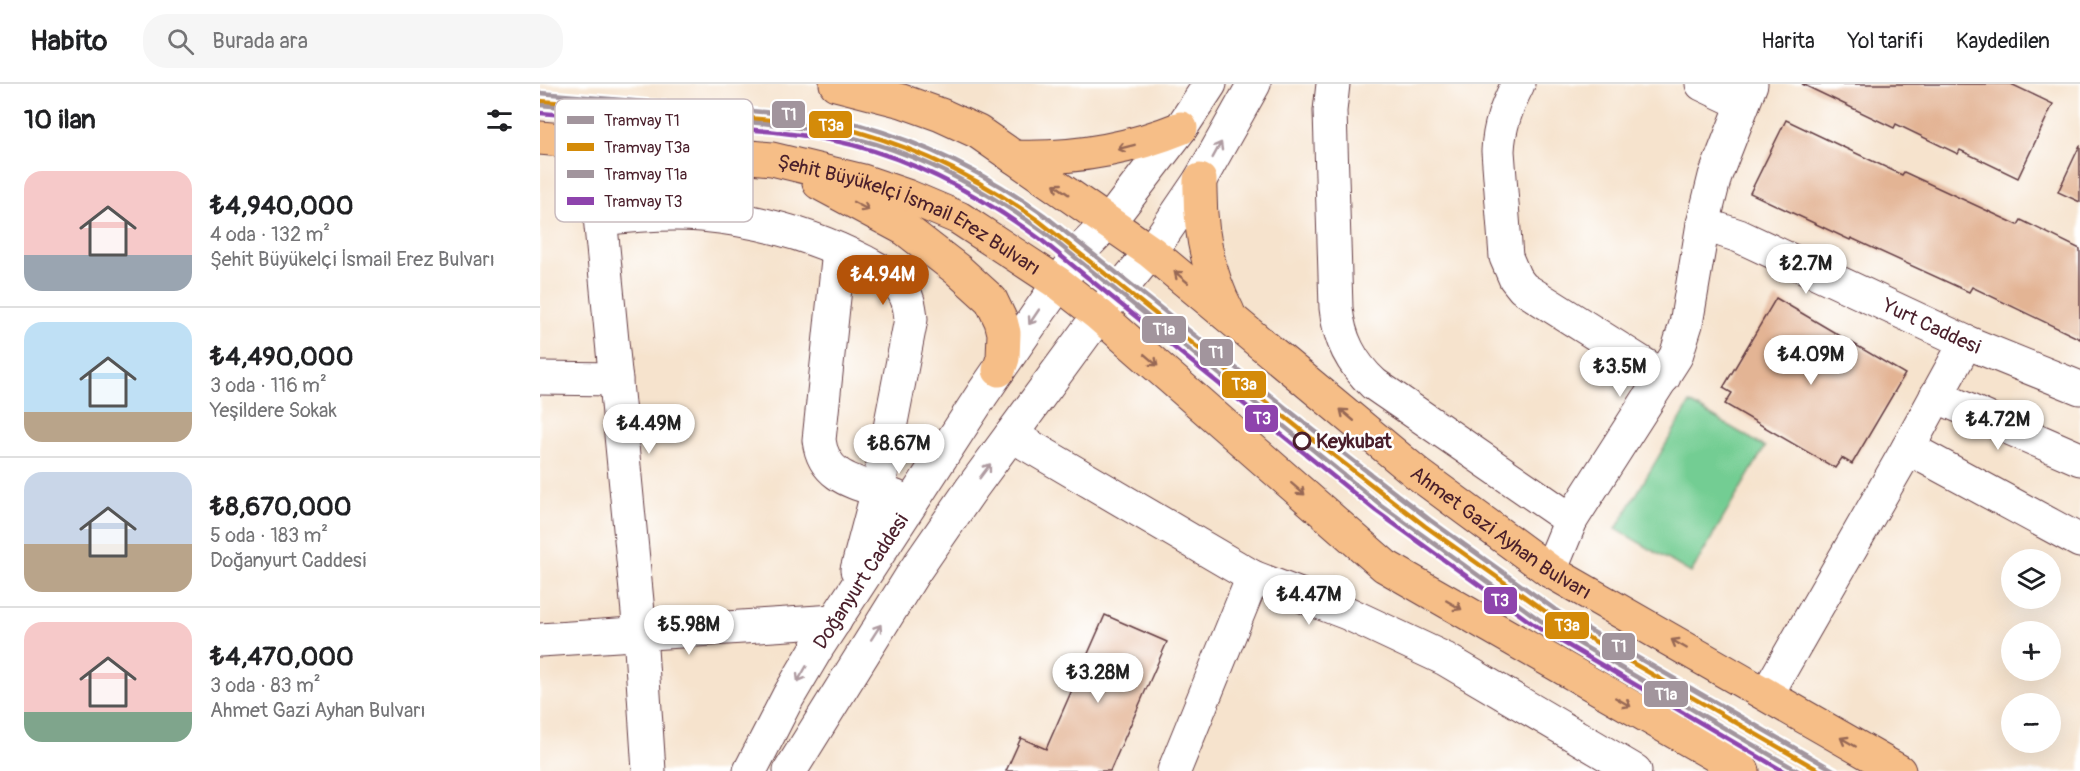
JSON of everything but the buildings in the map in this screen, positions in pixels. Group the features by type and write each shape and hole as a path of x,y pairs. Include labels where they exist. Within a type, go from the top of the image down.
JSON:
{"main road":[{"path":"836,84 899,92 978,132 1109,222"},
{"path":"1014,157 1043,158 1100,153 1155,138 1181,128"},
{"name":"Şehit Büyükelçi İsmail Erez Bulvarı","path":"540,138 555,139"},
{"name":"Şehit Büyükelçi İsmail Erez Bulvarı","path":"753,157 772,159 863,181 907,196 959,218 1058,283"},
{"path":"772,159 905,229 958,270 991,300 1004,333 1003,358 999,370"},
{"path":"1200,180 1202,233 1207,259 1213,280 1232,319"},
{"name":"Ahmet Gazi Ayhan Bulvarı","path":"1109,222 1151,252 1418,474 1550,571 1899,771"},
{"path":"1058,283 1099,315 1385,566 1741,770"}],"street":[{"name":"Doğanyurt Caddesi","path":"750,771 788,697 842,610 999,370 1084,247 1109,222 1181,128 1210,84"},
{"name":"Doğanyurt Caddesi","path":"790,771 914,572 972,488 1099,315 1151,252 1200,180 1254,84"},
{"path":"1334,84 1330,111 1336,308 1340,333 1352,360 1362,374 1374,384 1571,520"},
{"path":"1518,84 1504,115 1498,138 1504,245 1509,267 1523,288 1664,377"},
{"path":"1550,571 1571,520 1664,377 1682,340 1703,224 1715,176 1746,94 1702,84"},
{"path":"601,222 640,633 649,771"},
{"path":"540,640 640,633 842,610 878,490 909,331 910,308 907,297 893,278 839,250 798,234 748,222"},
{"name":"Yurt Caddesi","path":"1703,224 1739,236 1966,342 2080,388"},
{"path":"839,250 819,440 820,451 825,462 836,475 910,503"},
{"path":"1767,694 1966,342"},
{"path":"540,378 616,379"},
{"path":"1936,396 2080,459"},
{"path":"1011,435 1253,577 1347,613 1445,659 1635,771"},
{"path":"1908,448 2080,541"},
{"path":"1174,771 1253,577"}],"green space":[{"path":"1690,403 1765,447 1691,573 1616,529"}],"tram line":[{"name":"T1","path":"540,93 610,99"},
{"name":"T3a","path":"540,101 555,102"},
{"name":"T1a","path":"540,105 555,106"},
{"name":"T1","path":"753,111 833,118 862,125 917,144 943,156 1020,198 1430,520 1560,613 1835,771"},
{"name":"T3","path":"540,113 555,114"},
{"name":"T3a","path":"753,119 832,125 860,132 914,151 991,190 1039,221 1425,526 1556,619 1820,771"},
{"name":"T1a","path":"753,122 832,133 876,144 943,170 985,193 1045,233 1381,505 1544,623 1798,771"},
{"name":"T3","path":"753,130 813,137 879,153 951,183 997,210 1040,239 1376,511 1540,629 1783,771"}],"place":[{"name":"Keykubat","path":"1302,441"}]}
